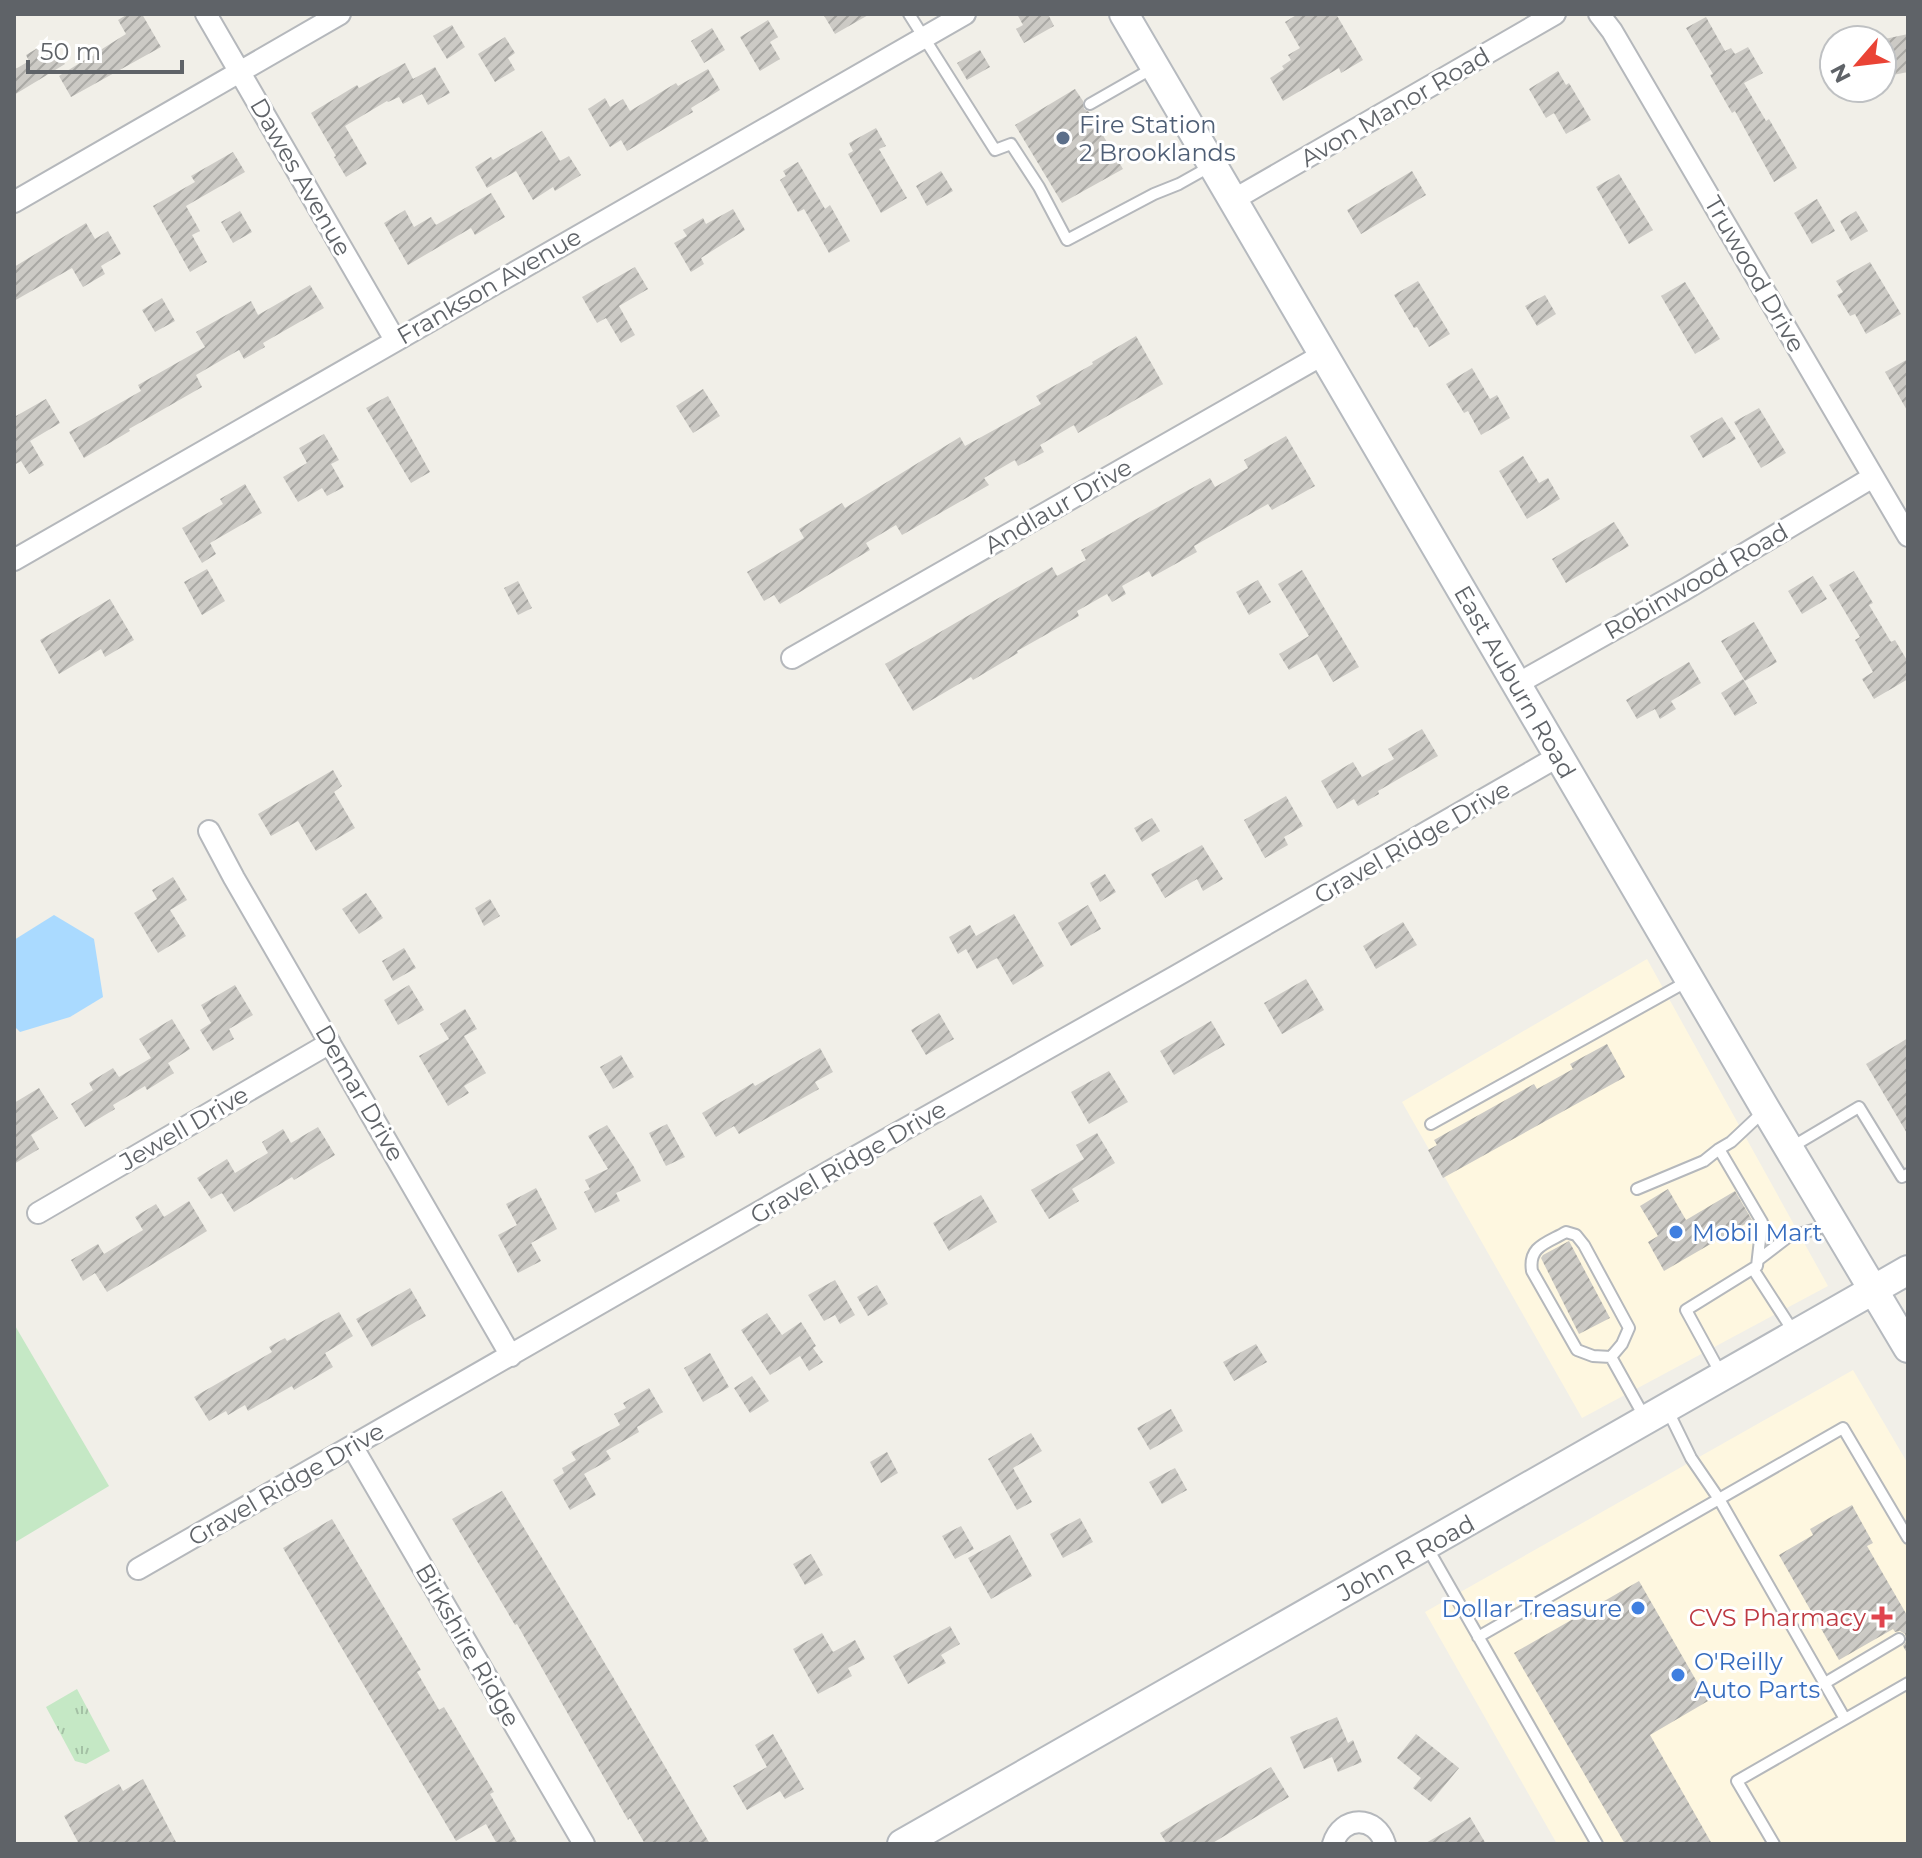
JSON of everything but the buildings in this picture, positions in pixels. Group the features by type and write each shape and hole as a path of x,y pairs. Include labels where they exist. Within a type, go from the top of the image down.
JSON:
{"main road":[{"name":"East Auburn Road","path":"1124,14 1908,1348"},
{"name":"John R Road","path":"902,1844 1908,1270"}],"street":[{"name":"Dawes Avenue","path":"206,14 395,340"},
{"path":"14,202 340,14"},
{"name":"Frankson Avenue","path":"14,560 965,14"},
{"name":"Avon Manor Road","path":"1233,200 1555,14"},
{"name":"Truwood Drive","path":"1599,14 1620,44 1908,536"},
{"name":"Andlaur Drive","path":"792,658 1324,354"},
{"name":"Robinwood Road","path":"1517,684 1684,590 1873,477"},
{"name":"Gravel Ridge Drive","path":"138,1569 1559,756"},
{"name":"Demar Drive","path":"209,831 511,1356"},
{"name":"Jewell Drive","path":"38,1213 330,1043"},
{"name":"Birkshire Ridge","path":"352,1446 584,1844"},
{"path":"1333,1844 1340,1830 1348,1824 1359,1822 1378,1829 1385,1844"}],"lane":[{"path":"909,14 995,150 1011,144 1039,187 1067,240 1213,165"},
{"path":"1090,104 1155,67"},
{"path":"1431,1124 1690,980"},
{"path":"1789,1149 1859,1107 1902,1177 1908,1174"},
{"path":"1637,1189 1704,1161 1731,1142 1766,1110"},
{"path":"1719,1149 1762,1222 1755,1264 1796,1335"},
{"path":"1722,1377 1686,1310 1755,1264 1788,1237 1833,1224"},
{"path":"1611,1357 1622,1344 1629,1328 1584,1245 1576,1235 1566,1232 1535,1250 1530,1260 1532,1271 1577,1350 1593,1356 1611,1357 1691,1458 1719,1499 1845,1719"},
{"path":"1478,1637 1843,1428 1908,1538"},
{"path":"1427,1546 1597,1844"},
{"path":"1825,1683 1899,1639"},
{"path":"1774,1844 1737,1781 1908,1683"}],"shaded area":[{"path":"1647,959 1828,1286 1582,1418 1402,1102"},
{"path":"1853,1370 1908,1464 1908,1844 1557,1844 1425,1612"}],"green space":[{"path":"14,1324 109,1486 14,1543"},
{"path":"77,1689 110,1751 86,1764 75,1761 46,1707"}],"water":[{"path":"54,915 94,939 103,997 70,1017 20,1032 14,1026 14,940"}],"place":[{"name":"Fire Station 2 Brooklands","path":"1063,138"},
{"name":"Mobil Mart","path":"1676,1232"},
{"name":"Dollar Treasure","path":"1638,1608"},
{"name":"CVS Pharmacy","path":"1882,1617"},
{"name":"O'Reilly Auto Parts","path":"1678,1675"}]}
